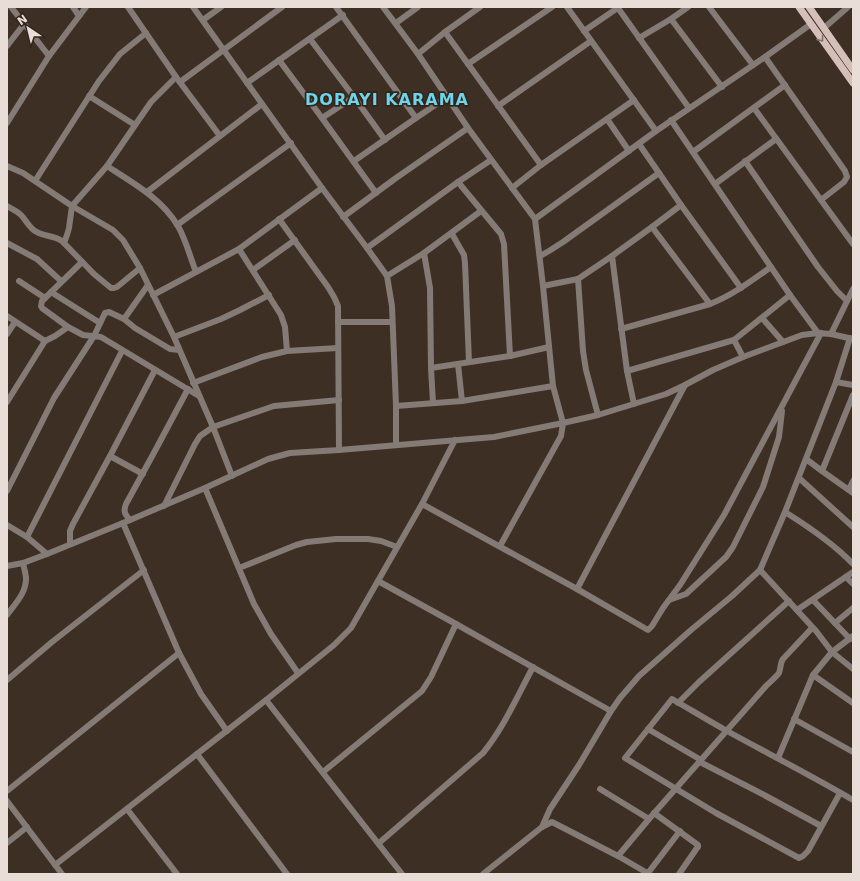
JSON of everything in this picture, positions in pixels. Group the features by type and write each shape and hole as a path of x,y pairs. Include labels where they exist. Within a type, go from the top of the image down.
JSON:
{"main road":[{"path":"799,7 853,83"},
{"path":"809,7 853,70"}],"street":[{"path":"11,7 50,56"},
{"path":"73,7 80,16"},
{"path":"7,123 50,56 86,7"},
{"path":"128,7 176,77 220,136"},
{"path":"193,7 322,188 387,276 392,306 396,445"},
{"path":"203,20 221,7"},
{"path":"180,82 282,7"},
{"path":"336,7 416,118"},
{"path":"383,7 418,54 468,128 535,219 553,386 563,423 561,436 500,546"},
{"path":"396,23 418,7"},
{"path":"418,54 445,32 480,7"},
{"path":"468,64 552,7"},
{"path":"567,7 656,131"},
{"path":"639,38 688,7"},
{"path":"709,7 753,65"},
{"path":"824,28 848,7"},
{"path":"584,31 619,8 689,108"},
{"path":"247,83 343,15"},
{"path":"671,19 722,87"},
{"path":"7,46 24,24"},
{"path":"535,219 656,131 766,57 811,24"},
{"path":"445,32 541,165"},
{"path":"35,181 98,81 120,54 146,33"},
{"path":"310,39 354,96 385,140"},
{"path":"498,106 592,41"},
{"path":"766,57 847,177 844,182 821,200"},
{"path":"279,60 376,193"},
{"path":"64,243 69,228 72,206 107,166 151,102 176,77"},
{"path":"693,152 785,85"},
{"path":"89,96 136,124"},
{"path":"322,118 354,96"},
{"path":"354,161 447,98"},
{"path":"512,188 541,165 634,100"},
{"path":"147,192 262,104"},
{"path":"754,108 853,244"},
{"path":"607,119 629,151"},
{"path":"672,120 790,295 820,333"},
{"path":"343,217 468,128"},
{"path":"715,184 776,139"},
{"path":"177,225 291,143"},
{"path":"638,144 741,288"},
{"path":"367,248 491,160"},
{"path":"745,161 818,267 847,301"},
{"path":"7,166 23,173 72,206 113,230 123,240 140,268 174,337 232,476"},
{"path":"107,166 147,192 163,206 183,236 196,272"},
{"path":"540,256 563,242 659,173"},
{"path":"458,182 501,234 503,239 510,356"},
{"path":"153,295 239,249 322,188"},
{"path":"543,286 578,279 681,205"},
{"path":"7,206 21,215 35,232 59,238 82,262 111,288 117,287 140,268"},
{"path":"387,276 452,234 482,211"},
{"path":"279,219 328,286 338,306 339,450"},
{"path":"652,227 710,304"},
{"path":"452,234 464,255 469,362"},
{"path":"253,270 294,240"},
{"path":"7,243 38,259 61,281"},
{"path":"239,249 284,321 287,351"},
{"path":"424,253 430,288 433,404"},
{"path":"612,256 627,371 634,404"},
{"path":"82,262 61,281 42,301 40,306 68,327 83,335 101,337 199,396"},
{"path":"621,329 710,304 741,288 771,267"},
{"path":"578,279 583,351 586,370 598,416"},
{"path":"19,281 45,298"},
{"path":"124,319 148,285"},
{"path":"831,334 853,289"},
{"path":"51,292 100,323"},
{"path":"174,337 221,319 269,295"},
{"path":"627,371 734,340 790,295"},
{"path":"7,491 54,398 94,336 105,313 109,312 124,319 135,328 170,349 179,350"},
{"path":"7,316 45,341"},
{"path":"762,318 783,342"},
{"path":"7,334 15,322"},
{"path":"338,322 392,322"},
{"path":"7,402 45,341 68,327"},
{"path":"422,504 500,546 648,630 701,552 724,515 820,333"},
{"path":"7,566 23,563 47,554 164,506 268,459 290,453 494,437 598,416 666,394 713,370 802,335 820,333 851,339 786,512 760,570 639,676 620,698 550,809 542,827"},
{"path":"734,340 743,357"},
{"path":"431,368 510,356 549,347"},
{"path":"193,383 254,359 287,351 338,348"},
{"path":"28,537 122,351"},
{"path":"458,364 462,401"},
{"path":"70,544 70,531 73,524 155,370"},
{"path":"836,382 853,385"},
{"path":"577,589 685,385"},
{"path":"396,406 462,401 553,386"},
{"path":"130,520 124,512 126,504 188,389"},
{"path":"822,471 853,395"},
{"path":"164,506 194,444 200,436 212,427 274,406 339,400"},
{"path":"669,600 686,594 726,557 733,547 763,487 779,437 782,407"},
{"path":"55,865 266,700 334,645 351,628 422,504 455,440"},
{"path":"110,456 143,474"},
{"path":"806,459 851,491 853,481"},
{"path":"799,478 853,527"},
{"path":"205,488 254,604 271,634 298,673"},
{"path":"786,512 817,532 843,553 853,564"},
{"path":"123,523 179,653 201,694 227,731"},
{"path":"7,525 28,537 47,554"},
{"path":"239,568 296,545 336,538 368,539 381,541 397,547"},
{"path":"7,615 23,593 26,578 23,563"},
{"path":"7,680 52,642 144,570"},
{"path":"760,570 797,610 832,652 853,669"},
{"path":"797,610 814,600 853,572"},
{"path":"846,577 853,584"},
{"path":"378,581 611,711"},
{"path":"778,758 813,675 832,652 851,638 814,600"},
{"path":"678,703 699,682 789,602"},
{"path":"836,623 853,608"},
{"path":"323,772 422,691 431,677 456,624"},
{"path":"618,856 654,813 778,674 782,659 812,628"},
{"path":"7,791 179,653"},
{"path":"379,843 483,753 494,740 506,721 533,667"},
{"path":"813,675 853,703"},
{"path":"840,793 808,851 803,856 798,858 716,813 625,758 672,699 853,800"},
{"path":"266,700 402,874"},
{"path":"794,719 853,752"},
{"path":"648,728 700,761 821,826"},
{"path":"197,754 287,874"},
{"path":"600,789 649,819"},
{"path":"7,801 62,874"},
{"path":"127,809 177,874"},
{"path":"654,813 698,845 679,874"},
{"path":"483,874 542,827 552,822 618,856 649,874 680,832"},
{"path":"7,843 27,828"}],"district":[{"name":"DORAYI KARAMA","path":"387,99"}]}
